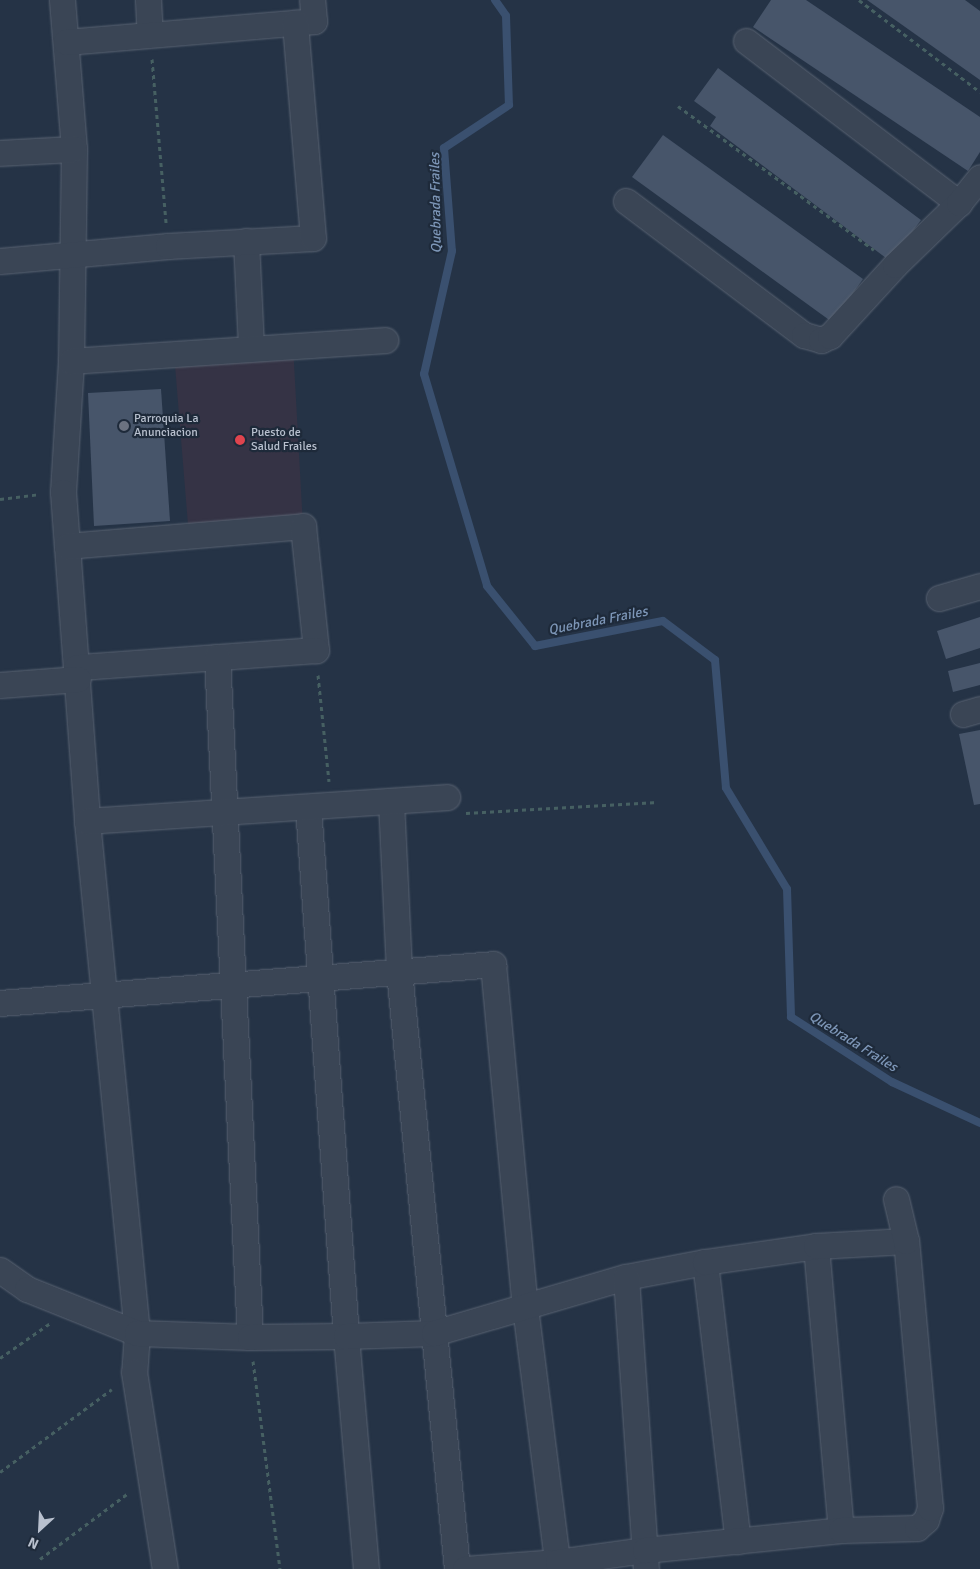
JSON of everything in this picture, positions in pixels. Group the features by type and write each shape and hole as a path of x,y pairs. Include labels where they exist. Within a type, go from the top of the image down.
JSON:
{"street":[{"path":"62,0 74,149 71,361 64,492 67,546 78,673 87,821 137,1333 134,1372 165,1569"},
{"path":"148,0 150,34"},
{"path":"66,42 314,21 312,0"},
{"path":"0,261 168,246 313,238 295,23"},
{"path":"746,41 959,203"},
{"path":"0,153 74,149"},
{"path":"626,201 804,335 820,340 830,336 895,265 959,203 980,178"},
{"path":"246,241 251,348"},
{"path":"71,361 386,340"},
{"path":"0,685 78,673 217,658 316,650 303,526 67,546"},
{"path":"939,598 980,586"},
{"path":"217,658 250,1337"},
{"path":"87,821 447,797"},
{"path":"391,801 399,971 457,1569"},
{"path":"319,806 320,977 346,1336 366,1569"},
{"path":"0,1003 104,993 493,964 525,1307 558,1566"},
{"path":"465,1569 558,1566 645,1559 738,1541 841,1530 917,1528 926,1520 930,1508 906,1241 896,1199"},
{"path":"0,1270 27,1288 137,1333 250,1337 346,1336 434,1332 626,1276 705,1262 816,1246 906,1241"},
{"path":"816,1246 841,1530"},
{"path":"705,1262 738,1541"},
{"path":"626,1276 645,1559"}],"path":[{"path":"859,0 980,92"},
{"path":"150,34 168,246"},
{"path":"678,106 895,265"},
{"path":"0,498 64,492"},
{"path":"316,650 319,806"},
{"path":"447,797 449,814 658,802"},
{"path":"0,1358 72,1308"},
{"path":"250,1337 280,1569"},
{"path":"0,1472 134,1372"},
{"path":"40,1559 151,1476"}],"shaded area":[{"name":"Puesto de Salud Frailes","path":"293,345 303,526 189,537 174,353"}],"building":[{"path":"771,0 806,0 980,117 980,152 968,171 753,27"},
{"path":"867,0 965,0 980,11 980,80"},
{"path":"718,68 921,220 890,261 710,126 716,117 694,101"},
{"path":"663,135 863,279 832,322 632,177"},
{"path":"161,389 170,521 94,526 88,393"},
{"path":"980,617 980,648 946,659 937,631"},
{"path":"980,663 980,685 953,692 948,671"},
{"path":"980,730 980,804 974,805 959,734"}],"waterway":[{"name":"Quebrada Frailes","path":"495,0 506,16 509,105 444,148 452,251 424,374 487,586 535,646 663,621 715,660 726,788 787,889 791,1017 892,1082 980,1123"}],"place":[{"name":"Parroquia La Anunciacion","path":"124,426"},
{"name":"Puesto de Salud Frailes","path":"240,440"}]}
